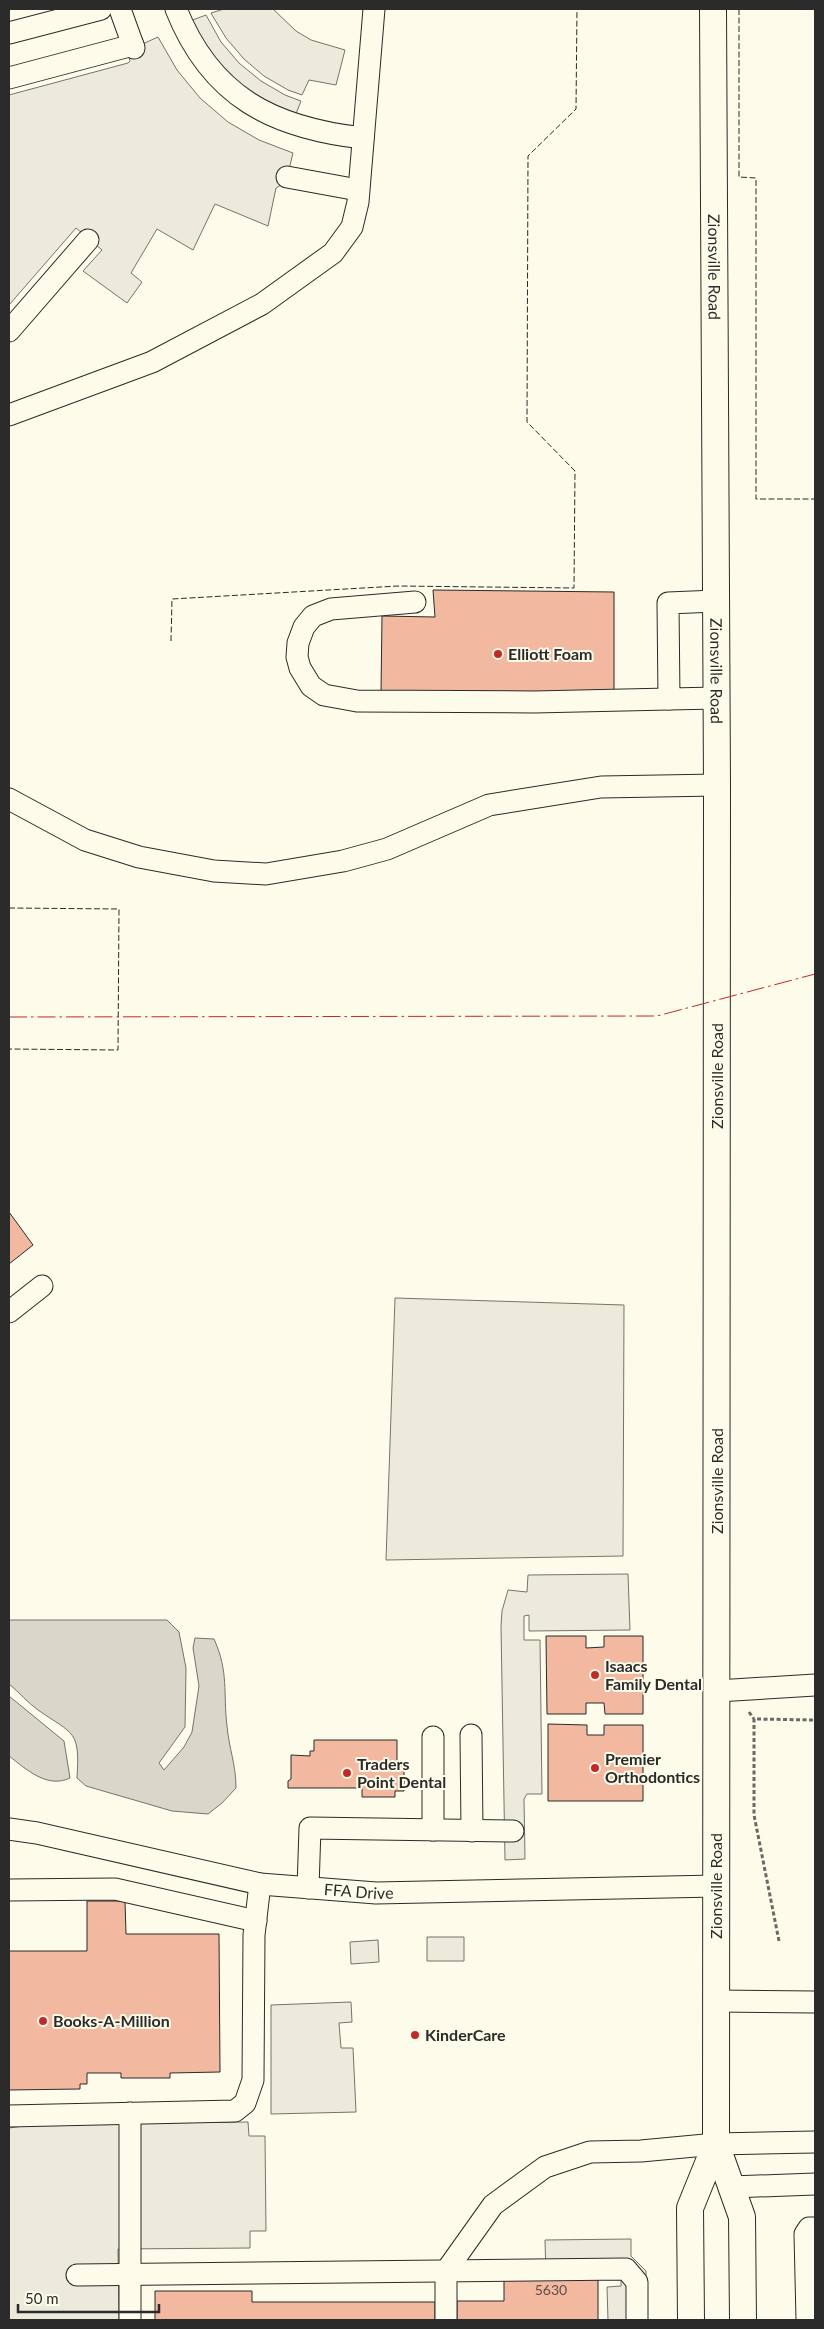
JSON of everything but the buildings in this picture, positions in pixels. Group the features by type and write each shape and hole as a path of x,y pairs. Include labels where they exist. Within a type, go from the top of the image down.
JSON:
{"main road":[{"name":"Zionsville Road","path":"713,9 717,698 716,2144 742,2217 743,2320"},
{"name":"Zionsville Road","path":"691,2320 690,2208 716,2144"}],"street":[{"path":"176,9 184,29 200,56 222,81 246,102 275,118 305,129 363,138"},
{"path":"9,415 152,362 262,304 333,253 352,227 358,190 374,9"},
{"path":"9,33 111,10 134,47 9,78"},
{"path":"287,177 358,190"},
{"path":"9,331 88,240"},
{"path":"669,699 668,603 716,601"},
{"path":"415,602 360,605 331,609 313,616 304,627 298,643 297,658 300,668 311,686 324,695 357,701 534,702 717,698"},
{"path":"9,799 85,840 139,857 214,871 266,874 343,862 387,849 489,805 601,787 717,786"},
{"path":"9,1312 42,1286"},
{"path":"717,1691 815,1685"},
{"path":"472,1735 472,1831"},
{"path":"433,1737 433,1830"},
{"path":"308,1888 310,1828 513,1831"},
{"name":"FFA Drive","path":"9,1829 37,1833 260,1884 308,1888 376,1893 716,1886"},
{"path":"9,2116 235,2111 246,2103 253,2080 254,1935 260,1884"},
{"path":"9,1890 115,1889 256,1921"},
{"path":"716,2001 815,2002"},
{"path":"130,2113 130,2320"},
{"path":"446,2320 446,2271 493,2205 546,2167 590,2152 716,2144 815,2142"},
{"path":"731,2186 815,2184"},
{"path":"807,2320 805,2234 809,2228 815,2228"},
{"path":"77,2275 626,2269 637,2282 637,2320"}],"path":[{"path":"748,1712 754,1719 754,1814 779,1941"},
{"path":"754,1719 815,1720"}],"shaded area":[{"path":"224,9 273,9 296,31 311,40 345,50 336,85 309,80 302,95 288,90 264,76 244,59 226,38 211,13"},
{"path":"206,15 221,42 239,63 261,81 285,95 301,101 292,124 246,102 182,24"},
{"path":"158,37 177,70 200,98 228,122 259,140 293,153 285,186 281,185 276,188 268,226 215,204 193,250 157,229 131,273 142,282 127,303 83,271 102,250 76,228 9,305 9,95 128,63 130,61 127,51"},
{"path":"395,1298 624,1305 623,1556 386,1560"},
{"path":"628,1574 630,1630 529,1631 529,1615 524,1616 524,1640 540,1640 542,1794 527,1794 524,1799 525,1859 505,1860 501,1626 502,1611 508,1590 527,1592 528,1575"},
{"path":"9,1620 167,1620 179,1632 186,1668 185,1727 159,1763 164,1770 184,1747 192,1732 199,1686 193,1648 195,1638 214,1639 224,1672 227,1726 236,1788 208,1814 172,1811 86,1786 77,1778 77,1751 72,1735 60,1724 34,1707 9,1684"},
{"path":"9,1696 64,1741 70,1778 61,1781 45,1779 30,1772 9,1756"},
{"path":"427,1937 464,1937 464,1961 427,1961"},
{"path":"378,1940 379,1962 351,1964 350,1942"},
{"path":"351,2002 352,2022 339,2023 341,2048 353,2048 356,2112 271,2114 271,2005"},
{"path":"248,2122 249,2136 265,2136 266,2231 250,2231 250,2248 118,2249 119,2320 9,2320 9,2128 37,2124"},
{"path":"631,2239 631,2256 646,2271 646,2320 608,2320 607,2287 621,2286 621,2275 546,2276 545,2240"}],"fence":[{"path":"171,641 172,599 398,586 574,588 575,471 527,422 528,156 576,109 577,9"},
{"path":"739,9 739,177 756,178 756,499 815,499"},
{"path":"9,908 119,909 118,1050 9,1049"}],"power":[{"path":"9,1017 657,1016 815,974"}],"place":[{"name":"Elliott Foam","path":"498,654"},
{"name":"Isaacs Family Dental","path":"595,1675"},
{"name":"Premier Orthodontics","path":"595,1768"},
{"name":"Traders Point Dental","path":"347,1773"},
{"name":"Books-A-Million","path":"43,2021"},
{"name":"KinderCare","path":"415,2035"}]}
